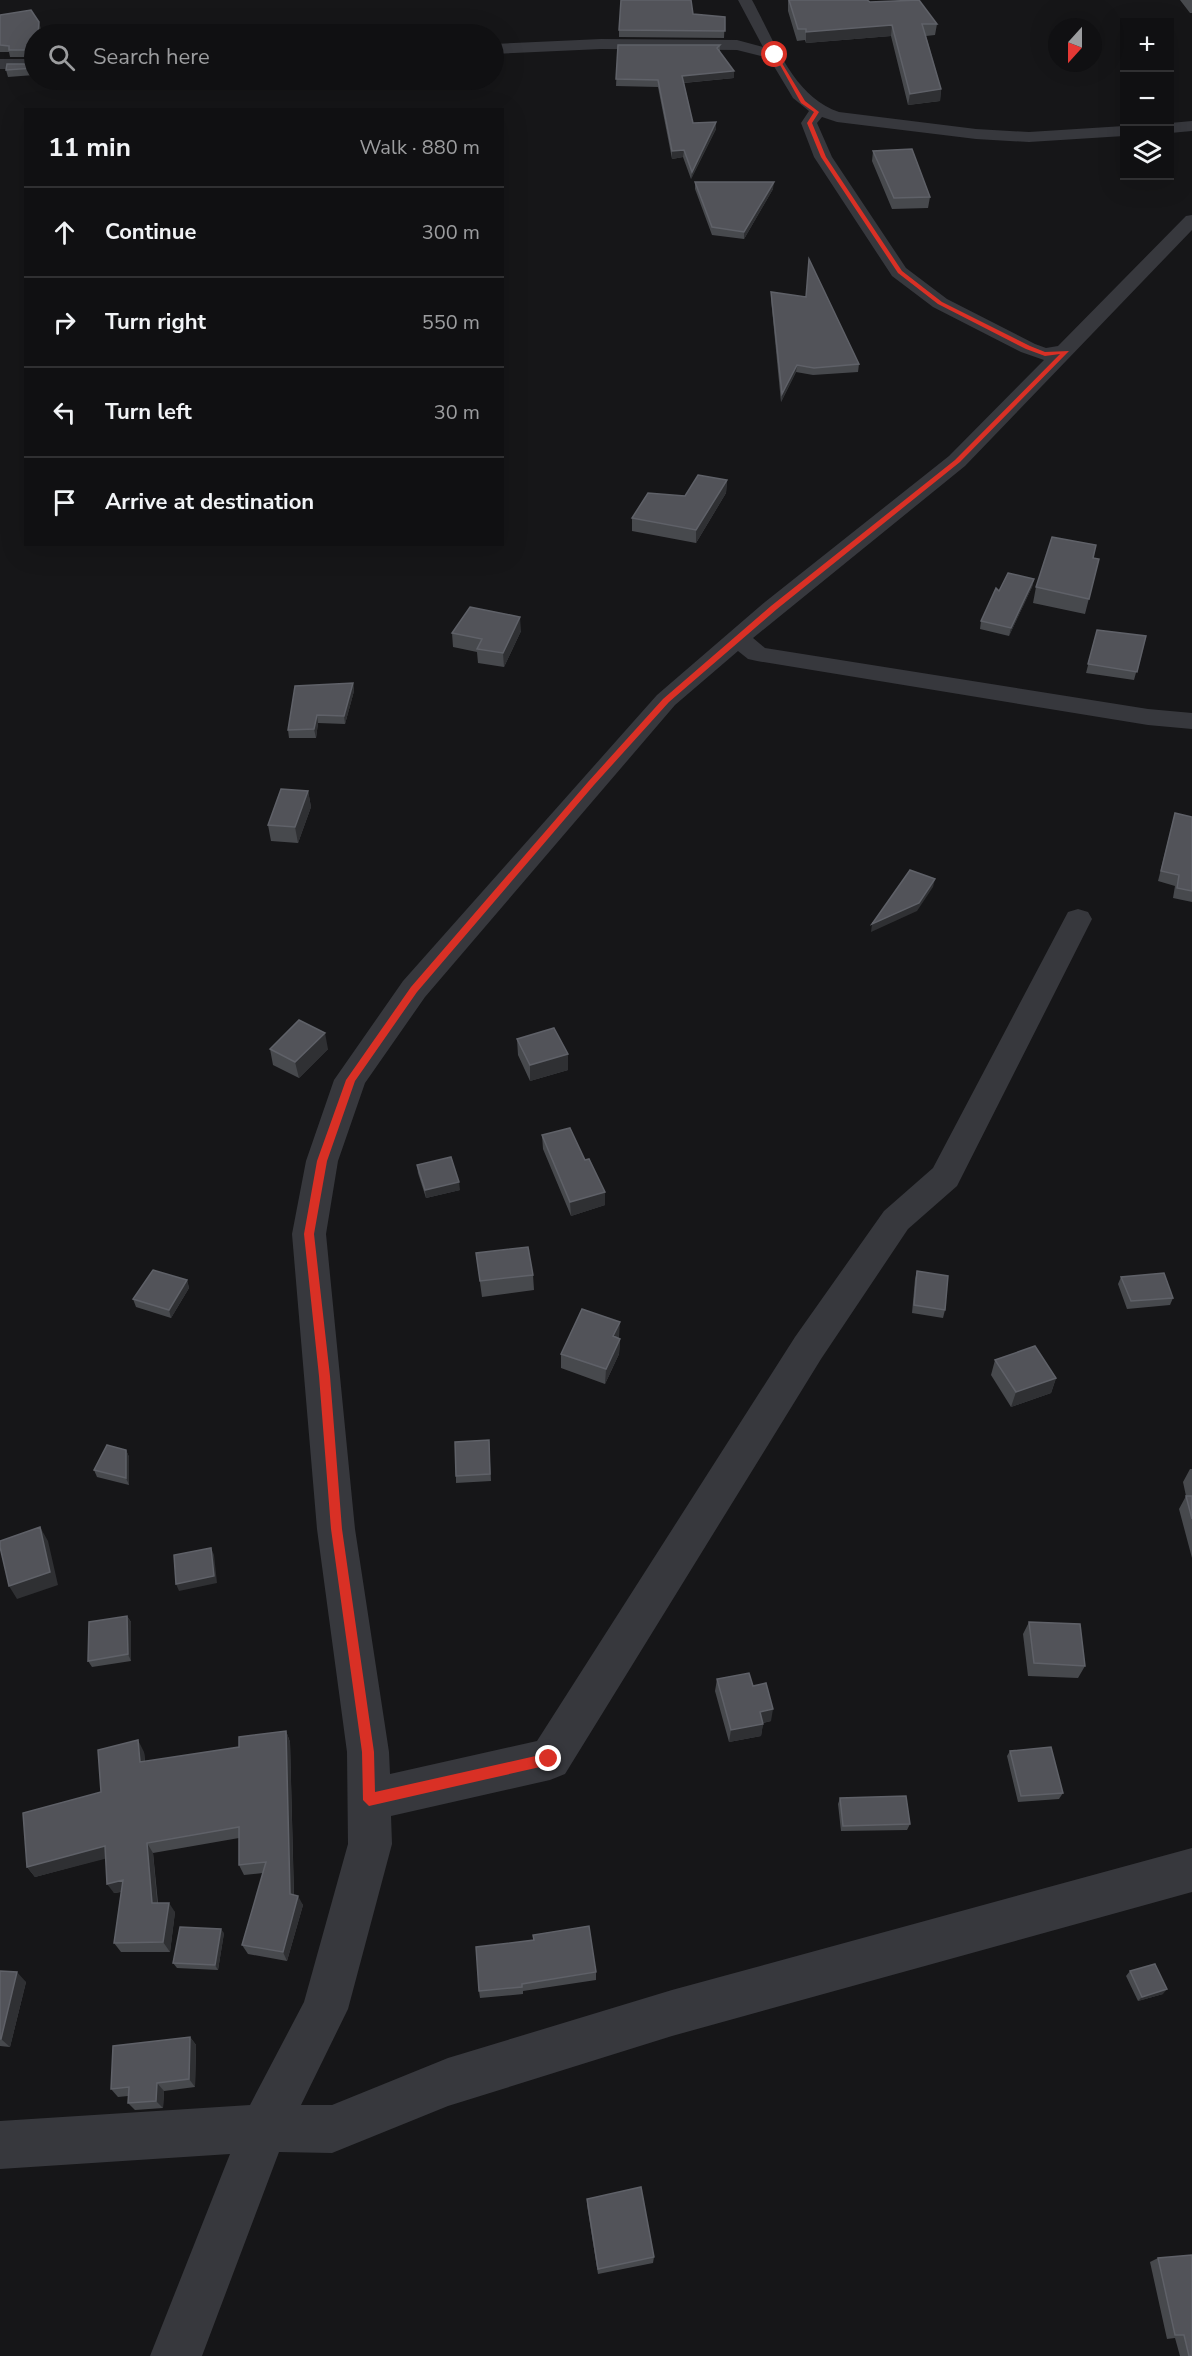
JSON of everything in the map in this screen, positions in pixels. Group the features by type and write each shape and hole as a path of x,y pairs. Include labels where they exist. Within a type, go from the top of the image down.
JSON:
{"street":[{"path":"745,0 803,102 817,112 837,117 976,134 1029,137 1120,131"},
{"path":"504,49 601,44 737,45 775,55"},
{"path":"0,64 24,64"},
{"path":"817,112 809,123 823,157 900,272 940,303 1028,348 1045,354 1066,351"},
{"path":"1174,128 1192,126"},
{"path":"176,2356 264,2128 325,2009 370,1844 368,1752 336,1529 324,1376 309,1234 322,1161 350,1080 414,989 591,783 666,700 774,608 957,461 1192,220"},
{"path":"739,639 757,654 1148,717 1192,721"},
{"path":"369,1800 549,1759 808,1348 896,1220 945,1177 1078,919"},
{"path":"0,2145 264,2128 332,2129 448,2082 672,2013 1192,1870"}],"building":[{"path":"621,0 691,0 693,14 725,17 725,31 619,30"},
{"path":"789,0 867,0 870,2 919,0 937,24 922,24 941,89 910,94 892,25 806,32 806,29 798,29"},
{"path":"31,10 39,24 24,24 24,50 9,50 9,46 0,45 0,15"},
{"path":"618,45 720,45 717,48 734,71 682,76 693,123 716,122 692,172 684,150 672,151 658,80 616,79"},
{"path":"7,64 24,64 24,69 6,70"},
{"path":"912,149 930,197 894,198 873,151"},
{"path":"695,182 774,182 744,232 712,227"},
{"path":"809,259 859,364 814,368 797,365 782,394 771,292 806,297"},
{"path":"698,475 727,480 696,530 632,518 648,493 685,496"},
{"path":"1052,537 1096,545 1093,558 1099,559 1089,599 1036,587"},
{"path":"1008,573 1034,579 1011,628 981,621 996,588 999,591"},
{"path":"470,607 520,617 503,653 477,649 482,639 452,633"},
{"path":"1097,630 1146,636 1137,672 1088,664"},
{"path":"353,683 344,716 317,715 314,729 288,730 295,686"},
{"path":"281,789 308,791 295,827 268,825"},
{"path":"1175,813 1192,817 1192,891 1177,888 1179,875 1161,871"},
{"path":"910,870 935,879 919,903 872,924"},
{"path":"299,1020 325,1033 295,1062 270,1049"},
{"path":"554,1028 568,1054 530,1065 517,1039"},
{"path":"570,1128 585,1160 589,1159 605,1192 570,1202 542,1135"},
{"path":"451,1157 459,1182 425,1190 417,1165"},
{"path":"528,1247 533,1275 480,1281 476,1253"},
{"path":"153,1270 187,1280 169,1310 133,1299"},
{"path":"917,1271 948,1276 945,1310 914,1305"},
{"path":"1164,1273 1173,1298 1131,1301 1121,1277"},
{"path":"582,1309 620,1322 613,1336 620,1339 606,1369 561,1354"},
{"path":"1035,1346 1056,1378 1016,1392 995,1360"},
{"path":"489,1440 490,1474 456,1476 455,1442"},
{"path":"107,1445 126,1450 126,1478 94,1470"},
{"path":"1186,1496 1192,1496 1192,1519"},
{"path":"40,1527 50,1572 9,1586 0,1541"},
{"path":"211,1548 214,1576 176,1584 174,1555"},
{"path":"127,1616 128,1654 88,1661 89,1622"},
{"path":"1029,1622 1080,1624 1085,1666 1034,1663"},
{"path":"749,1673 753,1686 766,1683 773,1709 760,1712 763,1724 731,1730 717,1679"},
{"path":"286,1731 290,1894 298,1896 283,1952 242,1945 266,1862 239,1865 239,1827 147,1843 152,1903 169,1903 163,1942 114,1943 123,1880 107,1884 105,1846 27,1867 23,1813 101,1792 98,1750 138,1740 140,1762 239,1747 239,1737"},
{"path":"1051,1747 1063,1793 1021,1796 1010,1751"},
{"path":"906,1796 910,1824 843,1826 840,1798"},
{"path":"589,1926 596,1972 522,1984 522,1987 479,1991 476,1947 534,1940 533,1935"},
{"path":"180,1927 221,1929 215,1965 173,1963"},
{"path":"1155,1964 1167,1989 1142,1997 1130,1971"},
{"path":"0,1971 17,1972 1,2039 0,2039"},
{"path":"190,2037 189,2079 157,2083 156,2101 128,2103 129,2087 111,2089 113,2046"},
{"path":"641,2187 654,2257 598,2269 587,2199"},
{"path":"1192,2255 1192,2356 1189,2356 1184,2335 1175,2335 1158,2258"}],"route":[{"path":"549,1759 369,1800 368,1752 336,1529 324,1376 309,1234 322,1161 350,1080 414,989 591,783 666,700 774,608 957,461 1022,392 1066,351 1045,354 1028,348 940,303 900,272 881,248 823,157 809,123 817,112 803,102 775,55"}]}
